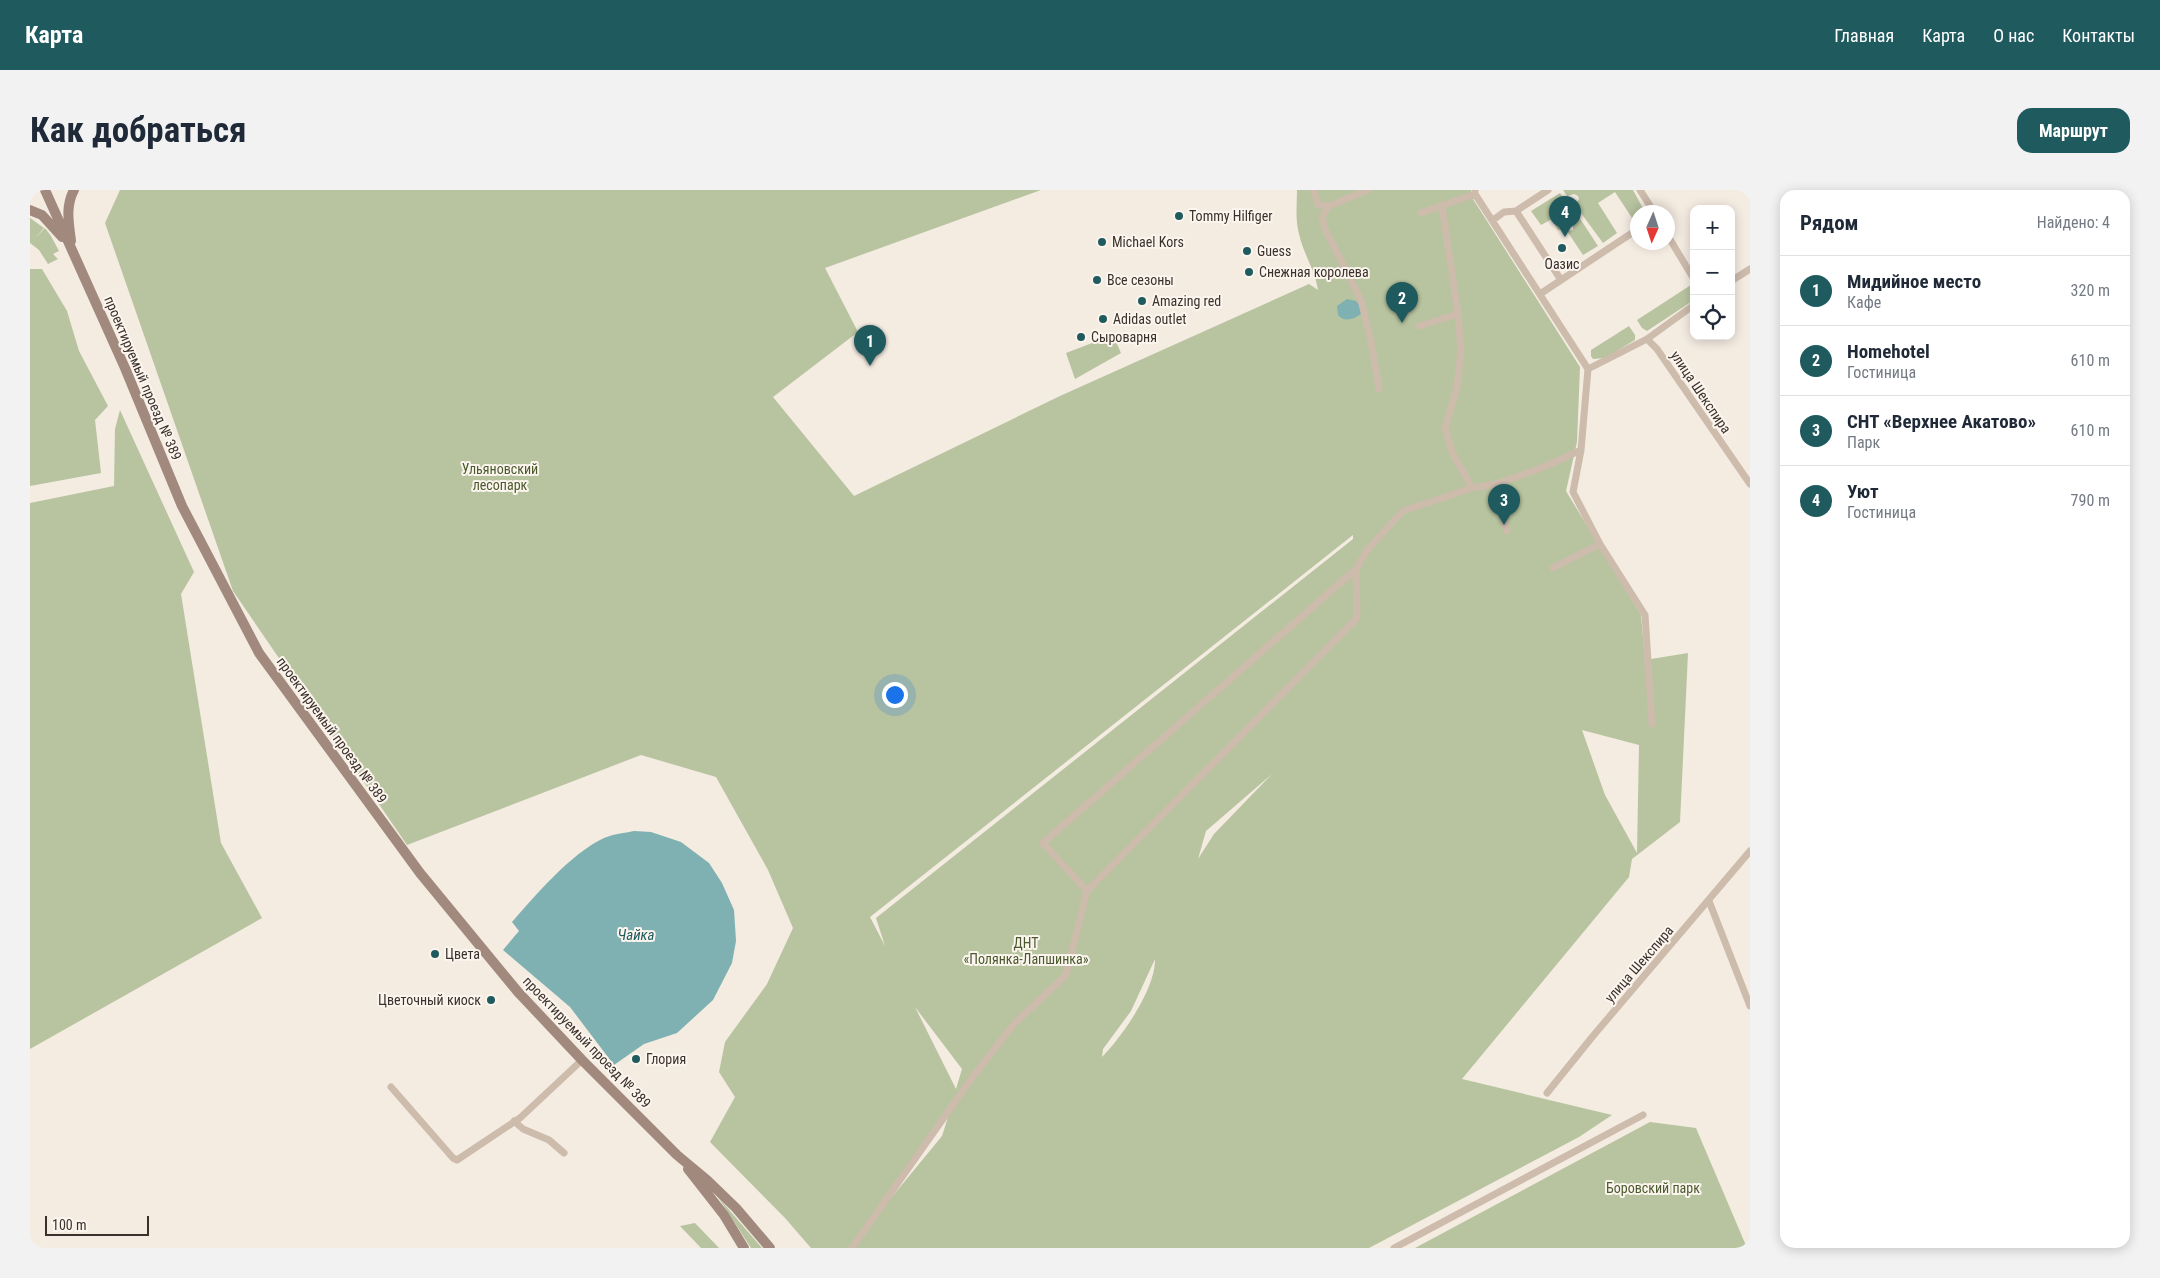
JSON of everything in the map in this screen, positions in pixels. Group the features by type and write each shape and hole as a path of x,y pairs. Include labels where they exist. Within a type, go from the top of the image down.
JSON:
{"main road":[{"path":"45,190 72,252"},
{"path":"72,252 68,211 74,190"},
{"path":"30,210 42,215 49,222 72,252"},
{"name":"проектируемый проезд № 389","path":"72,252 125,368 182,506 258,653 420,873 518,992 582,1060 677,1155 736,1208 770,1248"},
{"name":"проектируемый проезд № 389","path":"677,1155 724,1215 744,1248"}],"street":[{"path":"1314,190 1318,205 1329,206 1368,190"},
{"path":"1492,220 1504,212 1516,211 1548,190"},
{"path":"1640,190 1650,205"},
{"path":"1421,213 1475,192 1588,369 1581,450 1573,492 1600,544 1645,615 1652,724"},
{"path":"1442,205 1458,314 1460,367 1457,388 1445,428 1452,452 1472,488"},
{"path":"1329,206 1322,217 1325,229 1361,300 1372,341 1379,389"},
{"path":"1516,211 1561,280"},
{"path":"1540,294 1630,234"},
{"path":"1675,248 1690,273"},
{"path":"1735,278 1750,268"},
{"path":"1588,369 1647,339 1690,308"},
{"path":"1419,326 1458,314"},
{"name":"улица Шекспира","path":"1647,339 1657,349 1750,484"},
{"path":"1087,891 1043,843 1356,568 1368,549 1403,511 1472,488 1496,484 1539,469 1581,450"},
{"path":"1496,484 1507,531"},
{"path":"1552,568 1600,544"},
{"path":"852,1248 974,1075 1014,1024 1066,974 1087,891 1357,618 1356,568"},
{"name":"улица Шекспира","path":"1547,1093 1750,851"},
{"path":"1709,901 1750,1006"},
{"path":"391,1088 452,1158 457,1160 535,1105 582,1060"},
{"path":"1394,1248 1643,1115"},
{"path":"514,1121 523,1129 548,1140 564,1153"}],"green space":[{"path":"120,190 1041,190 825,268 858,332 773,397 854,496 1060,396 1309,284 1318,290 1298,228 1296,212 1297,190 1471,190 1473,199 1580,367 1577,442 1566,491 1641,615 1645,660 1688,653 1680,822 1632,859 1629,877 1462,1079 1612,1115 1579,1137 1369,1248 811,1248 785,1218 710,1142 735,1097 719,1072 725,1042 767,984 793,928 768,870 716,777 641,755 407,845 233,591 105,223","holes":["1353,535 1353,539 876,918 885,946 870,917","1582,730 1639,745 1637,853 1605,795","1272,774 1214,834 1198,859 1206,831","1155,959 1154,971 1144,997 1128,1025 1102,1057 1103,1049 1131,1011","915,1007 962,1069 956,1089","954,1098 942,1136 876,1215"]},
{"path":"1563,190 1633,190 1641,205 1630,205 1630,215 1615,192 1598,203 1617,233 1603,243 1575,205 1579,199 1578,196 1574,194 1567,196"},
{"path":"1560,193 1570,209 1541,225 1531,211"},
{"path":"1575,211 1598,246 1583,255 1567,231 1573,230 1573,223 1568,223 1565,228 1558,230 1554,223 1556,222 1559,226 1563,223 1560,220 1568,215 1571,219 1575,217 1573,213"},
{"path":"30,218 44,228 35,238 45,228 51,236 59,251 53,254 58,259 48,264 39,250 30,243"},
{"path":"30,269 42,269 67,311 79,351 108,406 95,420 101,473 30,486"},
{"path":"1690,286 1690,303 1647,331 1642,328 1637,320"},
{"path":"1629,326 1635,335 1635,340 1605,358 1593,359 1591,350"},
{"path":"1113,335 1121,353 1075,379 1066,353"},
{"path":"120,410 194,572 181,594 221,843 262,918 30,1049 30,503 114,486 115,429"},
{"name":"Боровский парк","path":"1650,1122 1696,1128 1747,1248 1415,1248"},
{"path":"718,1197 762,1248 751,1248"},
{"path":"695,1223 719,1248 701,1248 680,1226"}],"water":[{"path":"1347,299 1356,301 1360,306 1361,314 1346,320 1338,315 1337,306"},
{"name":"Чайка","path":"634,831 651,832 681,842 709,863 722,883 734,910 736,941 732,963 713,1000 677,1033 644,1044 614,1065 570,1007 503,950 519,931 512,922 566,864 591,845 604,838"}],"place":[{"name":"Tommy Hilfiger","path":"1179,216"},
{"name":"Уют","path":"1565,237"},
{"name":"Michael Kors","path":"1102,242"},
{"name":"Оазис","path":"1562,248"},
{"name":"Guess","path":"1247,251"},
{"name":"Снежная королева","path":"1249,272"},
{"name":"Все сезоны","path":"1097,280"},
{"name":"Amazing red","path":"1142,301"},
{"name":"Adidas outlet","path":"1103,319"},
{"name":"Homehotel","path":"1402,323"},
{"name":"Сыроварня","path":"1081,337"},
{"name":"Мидийное место","path":"870,366"},
{"name":"СНТ «Верхнее Акатово»","path":"1504,525"},
{"name":"Цвета","path":"435,954"},
{"name":"Цветочный киоск","path":"491,1000"},
{"name":"Глория","path":"636,1059"}],"park label":[{"name":"Ульяновский лесопарк","path":"500,478"},
{"name":"ДНТ «Полянка-Лапшинка»","path":"1026,952"}]}
